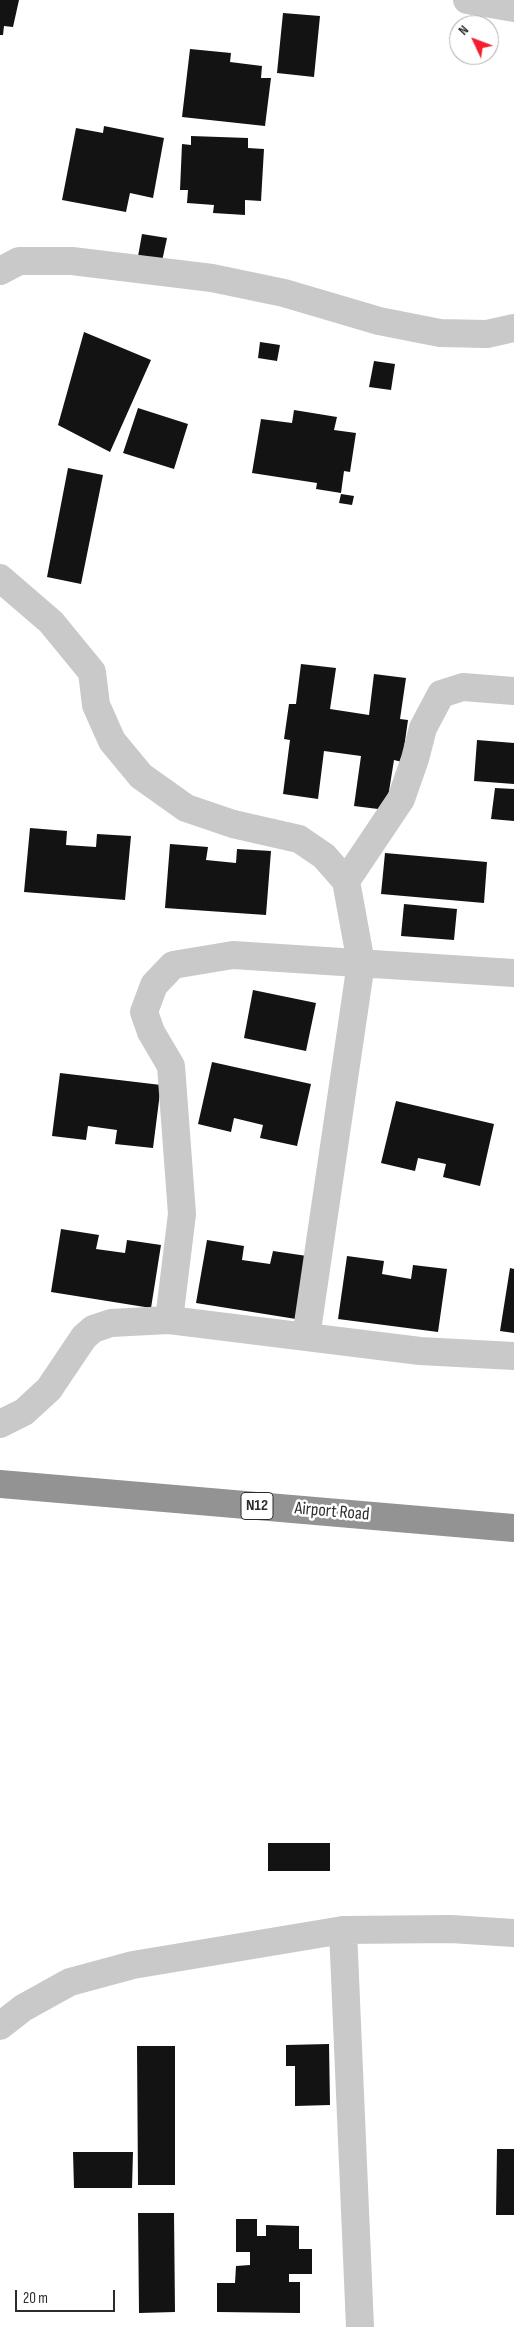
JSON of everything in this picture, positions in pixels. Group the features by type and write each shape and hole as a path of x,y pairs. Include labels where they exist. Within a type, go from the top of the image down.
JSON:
{"highway":[{"name":"Airport Road","path":"0,1484 514,1528"}],"street":[{"path":"467,0 514,8"},
{"path":"0,271 19,261 72,261 212,278 284,293 379,322 440,333 488,334 514,328"},
{"path":"0,578 52,622 92,672 96,705 112,741 141,776 186,808 233,824 299,839 324,856 346,881 360,963 306,1337"},
{"path":"346,881 401,799 415,759 423,728 442,694 462,687 514,691"},
{"path":"169,1320 182,1214 171,1066 151,1032 144,1012 154,985 173,965 233,955 514,973"},
{"path":"0,1424 24,1412 49,1389 68,1358 93,1329 110,1323 169,1320 420,1351 514,1356"},
{"path":"0,2026 23,2008 70,1982 133,1965 343,1930 451,1928 514,1933"},
{"path":"343,1930 360,2327"}],"building":[{"path":"0,0 19,0 13,27 4,26 3,35 0,35"},
{"path":"283,13 320,16 314,77 277,73"},
{"path":"190,49 231,53 230,62 262,66 261,78 271,78 265,126 182,117"},
{"path":"104,126 164,138 153,198 130,193 126,212 62,200 76,128 103,133"},
{"path":"191,136 248,138 248,148 264,149 261,201 245,200 245,215 213,213 214,205 187,203 188,190 180,190 182,144 191,145"},
{"path":"142,234 167,238 161,266 137,262"},
{"path":"84,332 151,360 110,452 58,425"},
{"path":"260,342 280,345 277,361 258,358"},
{"path":"374,361 395,364 391,390 369,387"},
{"path":"138,408 188,424 174,469 123,453"},
{"path":"294,410 337,417 334,430 356,433 350,472 344,471 341,493 316,489 317,483 252,473 261,419 292,423"},
{"path":"68,468 103,475 81,584 47,577"},
{"path":"341,494 354,496 352,505 339,503"},
{"path":"301,664 336,668 330,709 369,715 374,674 406,678 400,719 408,720 402,762 394,760 386,810 354,806 361,756 324,751 318,799 283,794 290,740 284,739 289,704 296,704"},
{"path":"477,740 514,743 514,784 474,781"},
{"path":"495,788 514,789 514,821 491,819"},
{"path":"30,828 67,831 66,845 96,847 97,834 131,836 125,900 24,892"},
{"path":"170,844 208,847 206,860 236,863 237,849 271,851 266,915 165,908"},
{"path":"385,853 487,862 484,903 381,894"},
{"path":"404,904 457,909 454,940 401,936"},
{"path":"253,990 316,1003 306,1051 244,1038"},
{"path":"212,1062 311,1084 297,1146 260,1138 263,1125 234,1118 231,1132 198,1124"},
{"path":"60,1073 161,1085 153,1148 115,1144 117,1130 88,1126 86,1140 52,1136"},
{"path":"396,1101 494,1124 480,1186 443,1177 446,1164 418,1158 415,1171 381,1163"},
{"path":"61,1229 99,1235 96,1249 125,1253 127,1240 161,1245 151,1308 51,1292"},
{"path":"207,1240 244,1246 242,1260 270,1264 273,1251 307,1256 296,1319 196,1303"},
{"path":"347,1256 384,1261 382,1274 411,1279 413,1265 447,1269 438,1332 338,1319"},
{"path":"510,1268 514,1269 514,1333 500,1331"},
{"path":"268,1843 330,1843 330,1871 268,1871"},
{"path":"329,2044 330,2105 295,2106 295,2066 286,2066 286,2045"},
{"path":"137,2046 175,2046 175,2185 138,2185"},
{"path":"497,2149 514,2149 514,2215 496,2215"},
{"path":"73,2152 133,2152 132,2188 74,2188"},
{"path":"138,2213 174,2213 175,2312 139,2313"},
{"path":"236,2219 257,2219 257,2236 266,2236 266,2225 299,2226 299,2249 312,2249 312,2274 289,2274 289,2282 300,2282 300,2313 217,2312 217,2283 235,2283 236,2266 250,2265 250,2252 236,2252"}]}
